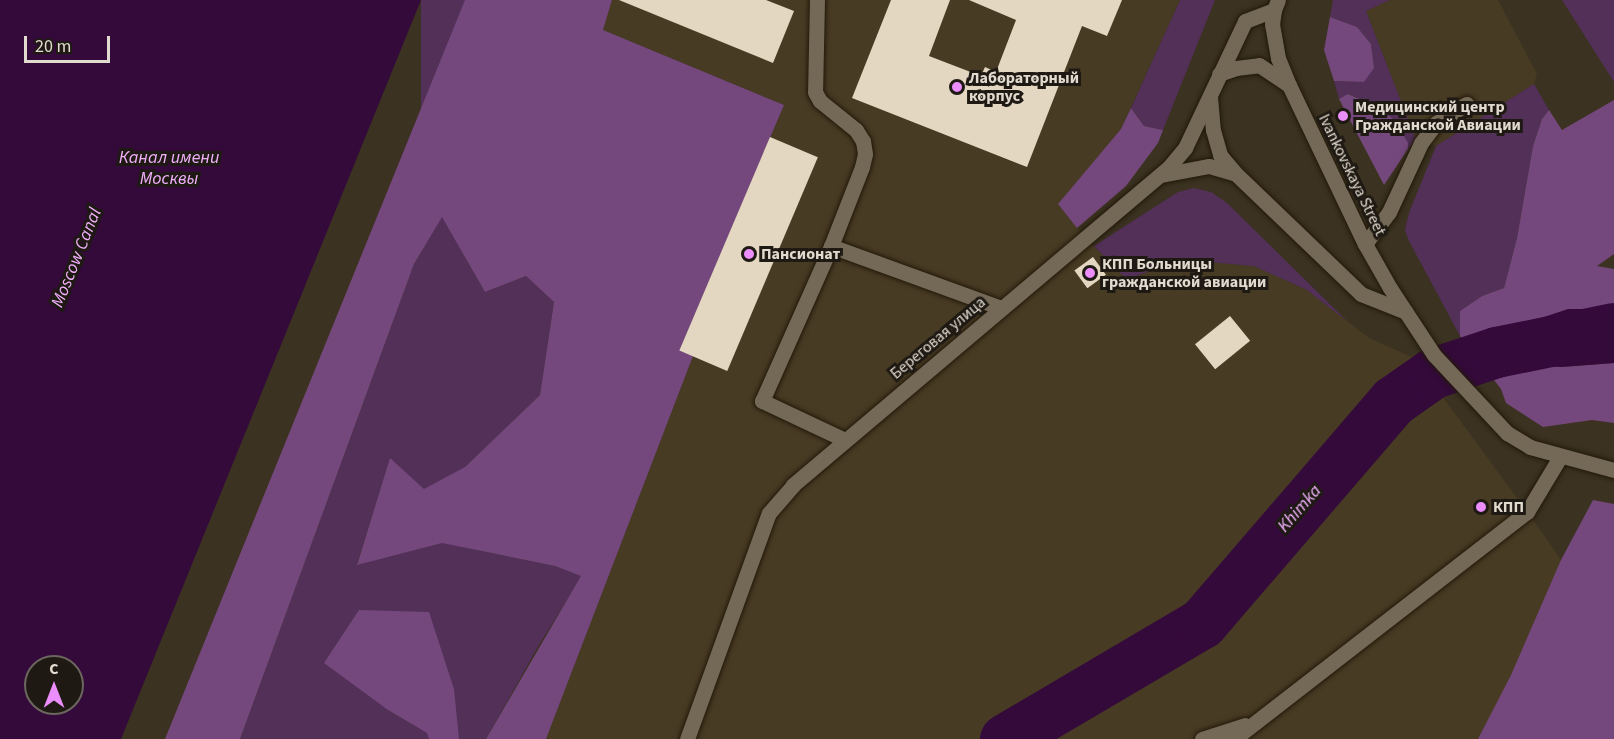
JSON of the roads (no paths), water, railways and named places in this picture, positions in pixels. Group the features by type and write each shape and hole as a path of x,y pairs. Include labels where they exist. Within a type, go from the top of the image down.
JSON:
{"street":[{"path":"817,0 815,92 820,102 856,130 863,141 865,154 831,246 762,401 845,440"},
{"name":"Береговая улица","path":"687,739 769,513 793,485 845,440 1161,175 1185,148 1245,21 1272,3"},
{"name":"Ivankovskaya Street","path":"1272,3 1272,24 1278,58 1289,85 1365,244 1434,355 1507,433 1530,447 1614,470"},
{"path":"1219,74 1236,68 1259,65 1289,85"},
{"path":"1209,95 1213,130 1220,155 1236,174 1361,294 1406,312"},
{"path":"1365,244 1389,212 1421,142 1436,123 1467,104"},
{"path":"1161,175 1209,166 1236,174"},
{"path":"831,246 1001,308"},
{"path":"1234,739 1253,722 1527,512 1560,456"},
{"path":"1202,739 1253,722"},
{"path":"1249,739 1253,722"}],"water":[{"name":"Канал имени Москвы","path":"0,0 421,0 121,739 0,739"},
{"path":"1568,309 1614,309 1614,363 1561,367 1504,365 1490,340 1505,330"}],"waterway":[{"name":"Khimka","path":"1005,739 1202,623 1393,401 1433,373 1496,352 1614,328"}],"place":[{"name":"Лабораторный корпус","path":"957,87"},
{"name":"Медицинский центр Гражданской Авиации","path":"1343,116"},
{"name":"Пансионат","path":"749,254"},
{"name":"КПП Больницы гражданской авиации","path":"1090,273"},
{"name":"КПП","path":"1481,507"}],"water label":[{"name":"Moscow Canal","path":"77,258"}]}
